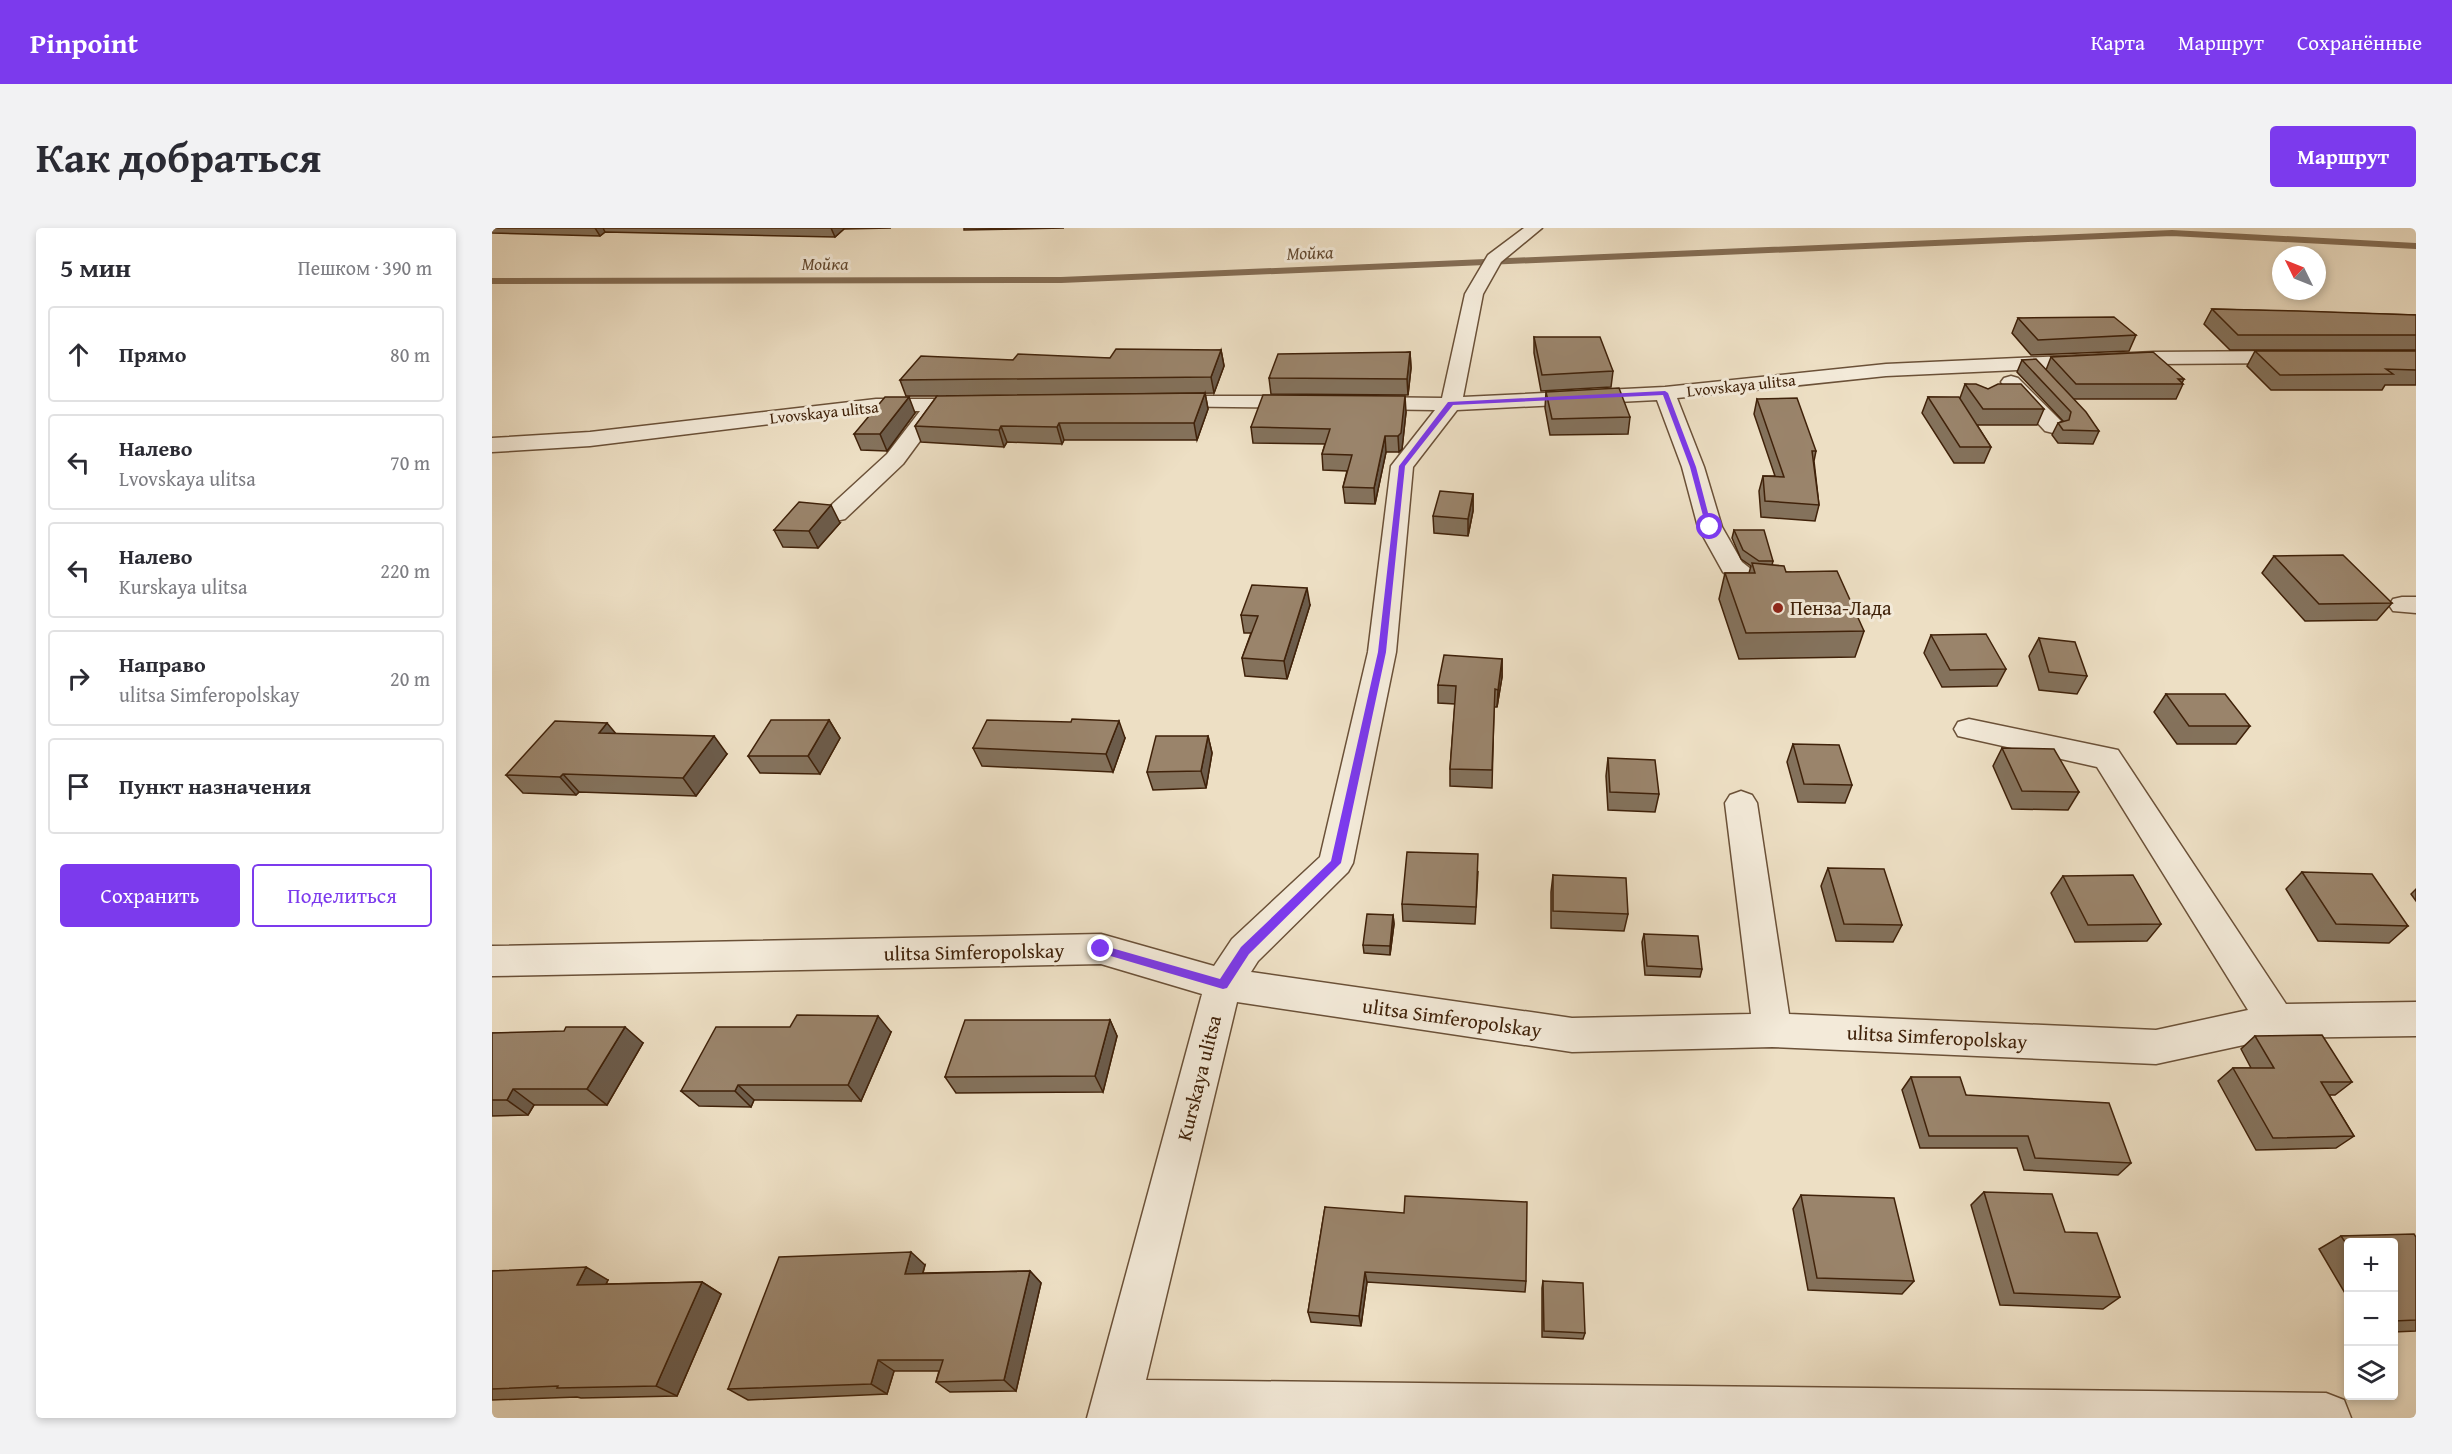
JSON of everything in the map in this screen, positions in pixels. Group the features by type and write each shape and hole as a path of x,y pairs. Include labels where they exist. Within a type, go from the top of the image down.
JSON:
{"street":[{"name":"Kurskaya ulitsa","path":"1534,228 1494,259 1474,294 1451,404 1402,466 1382,652 1336,863 1245,950 1223,984 1115,1411 2326,1418"},
{"name":"Lvovskaya ulitsa","path":"1344,403 1451,404 1665,393 1886,370 2154,358 2318,357"},
{"path":"1996,365 2053,426"},
{"path":"1959,367 1975,389"},
{"path":"1665,393 1693,467 1710,527 1732,567 1737,573 1755,579 1810,579"},
{"path":"1143,402 1320,402"},
{"name":"Lvovskaya ulitsa","path":"492,444 590,439 876,405 993,405"},
{"path":"836,514 895,459 935,406"},
{"path":"1969,729 2107,758 2276,1021"},
{"path":"1741,803 1772,1030"},
{"name":"ulitsa Simferopolskay","path":"492,961 1101,949 1223,984 1572,1035 1772,1030 2156,1047 2276,1021 2416,1019"}],"building":[{"path":"2212,309 2416,315 2416,335 2238,335"},
{"path":"2114,317 2136,335 2038,340 2018,318"},
{"path":"1534,337 1600,337 1613,371 1542,375"},
{"path":"1116,349 1221,350 1211,377 900,380 921,356 1013,360 1018,354 1110,358"},
{"path":"2255,351 2416,351 2416,370 2386,369 2393,374 2280,375"},
{"path":"1410,352 1407,379 1269,378 1278,354"},
{"path":"2153,352 2184,379 2178,379 2183,384 2076,384 2051,357"},
{"path":"2036,359 2086,412 2099,431 2063,430 2058,423 2069,420 2071,412 2022,360"},
{"path":"1965,384 1976,384 1988,389 1998,384 2021,384 2044,409 1983,409"},
{"path":"1619,388 1630,417 1552,419 1546,392"},
{"path":"1205,393 1194,423 1059,423 1057,427 1001,426 999,430 915,426 937,396"},
{"path":"1263,395 1405,396 1401,433 1398,436 1385,436 1374,488 1343,487 1352,455 1322,454 1330,429 1251,427"},
{"path":"885,397 909,397 880,434 854,434"},
{"path":"1928,397 1959,397 1991,447 1960,447"},
{"path":"1797,398 1816,451 1812,451 1819,505 1765,501 1763,476 1784,477 1757,399"},
{"path":"1440,491 1473,494 1468,519 1433,516"},
{"path":"799,502 831,505 809,531 774,530"},
{"path":"1734,530 1764,530 1773,561 1759,561 1743,550"},
{"path":"2343,555 2392,603 2319,604 2274,556"},
{"path":"1752,563 1784,566 1786,572 1837,571 1864,631 1746,633 1725,573 1755,573"},
{"path":"1252,585 1307,588 1284,661 1242,658 1258,616 1241,615"},
{"path":"1986,634 2006,669 1950,670 1931,635"},
{"path":"2039,638 2075,642 2087,676 2049,672"},
{"path":"1444,655 1502,659 1498,690 1495,689 1492,770 1450,769 1456,686 1438,685"},
{"path":"2166,694 2225,694 2250,726 2189,726"},
{"path":"1072,719 1119,721 1106,754 973,748 987,720 1071,722"},
{"path":"771,720 829,720 808,756 748,756"},
{"path":"555,721 607,723 599,733 714,736 683,778 563,774 560,777 506,775"},
{"path":"1156,736 1208,736 1201,771 1147,772"},
{"path":"1793,744 1839,745 1852,785 1804,784"},
{"path":"2002,748 2054,749 2079,792 2022,791"},
{"path":"1608,758 1655,760 1659,794 1610,792"},
{"path":"1407,852 1478,854 1476,907 1402,904"},
{"path":"1828,868 1884,869 1902,925 1844,924"},
{"path":"2302,872 2372,874 2408,926 2336,924"},
{"path":"1553,875 1626,878 1628,914 1553,911"},
{"path":"2133,875 2161,924 2088,925 2063,876"},
{"path":"1367,914 1393,915 1390,946 1363,945"},
{"path":"1644,934 1698,936 1702,969 1647,966"},
{"path":"797,1015 878,1016 848,1085 738,1085 735,1091 681,1091 716,1027 790,1027"},
{"path":"965,1020 1110,1020 1095,1076 945,1077"},
{"path":"566,1027 625,1027 587,1089 513,1089 507,1100 492,1100 492,1033 564,1031"},
{"path":"2322,1035 2352,1082 2321,1082 2354,1136 2273,1138 2233,1068 2274,1068 2255,1036"},
{"path":"1911,1077 1960,1077 1966,1095 2109,1103 2131,1163 2035,1158 2028,1136 1929,1136"},
{"path":"1984,1192 2052,1194 2065,1232 2097,1233 2120,1297 2014,1293"},
{"path":"1801,1195 1894,1198 1914,1281 1817,1278"},
{"path":"1405,1196 1527,1202 1526,1281 1365,1272 1359,1316 1308,1312 1325,1207 1404,1213"},
{"path":"2414,1234 2416,1237 2416,1320 2398,1321 2398,1238 2344,1238 2344,1240 2341,1236"},
{"path":"911,1252 905,1274 1030,1271 1004,1380 936,1382 943,1360 878,1360 871,1384 728,1389 779,1257"},
{"path":"586,1267 577,1285 702,1282 656,1386 492,1389 492,1271"},
{"path":"1543,1281 1583,1283 1585,1333 1544,1331"}],"waterway":[{"name":"Мойка","path":"492,281 1061,280 2172,233 2416,246"}],"place":[{"name":"Пенза-Лада","path":"1778,608"}],"route":[{"path":"1101,949 1223,984 1245,950 1336,863 1382,652 1402,466 1451,404 1665,393 1693,467 1710,527"}]}
